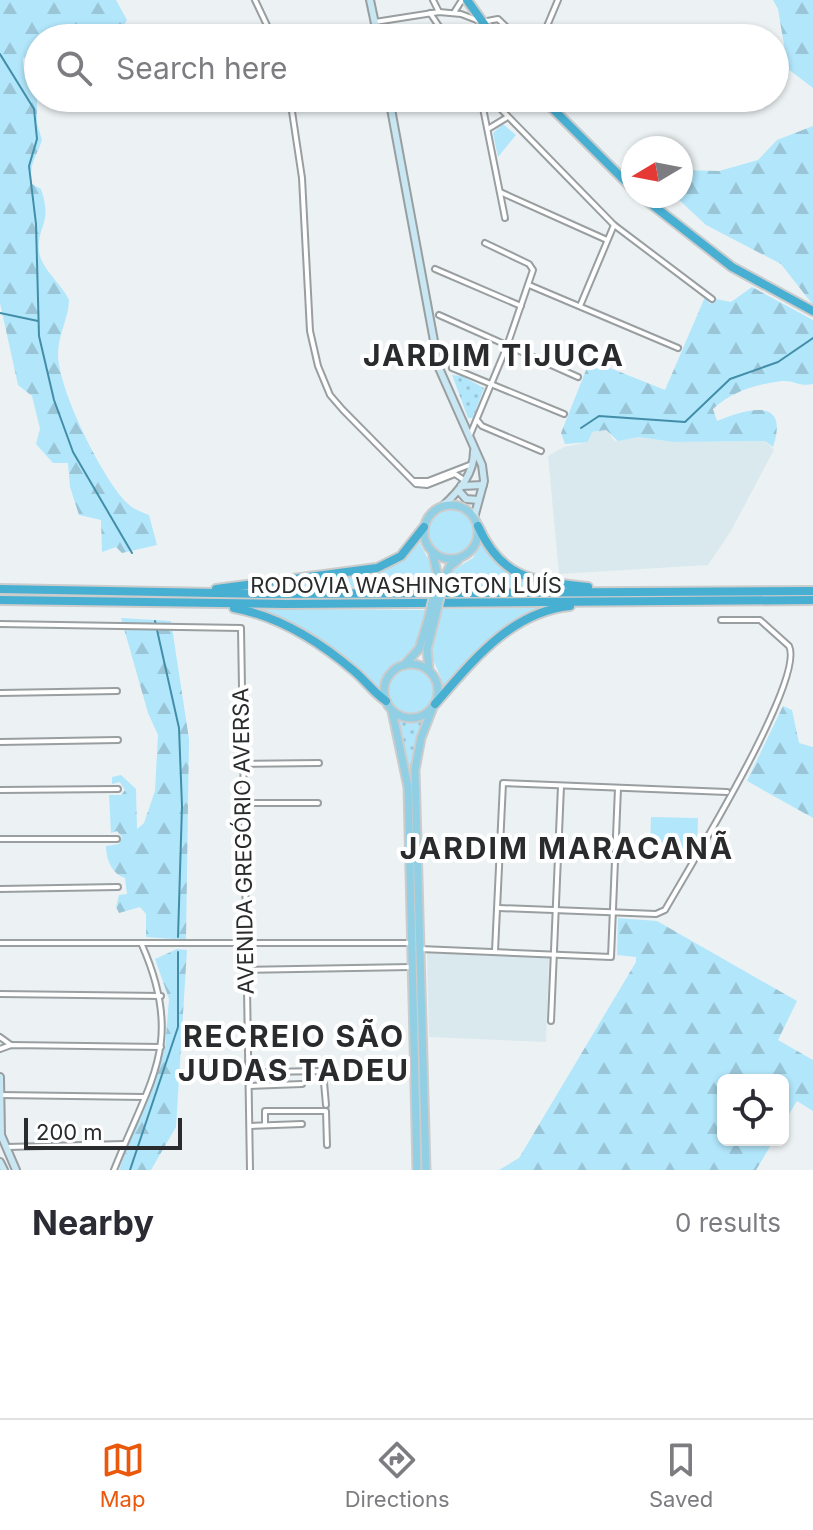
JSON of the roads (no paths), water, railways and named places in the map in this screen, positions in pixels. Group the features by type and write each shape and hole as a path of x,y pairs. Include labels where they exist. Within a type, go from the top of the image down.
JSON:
{"highway":[{"path":"464,0 482,22"},
{"path":"556,112 621,177"},
{"path":"656,208 732,267 813,311"},
{"path":"476,522 494,557 519,575 540,581 624,591"},
{"path":"162,593 377,568 401,556 424,527"},
{"name":"RODOVIA WASHINGTON LUÍS","path":"0,589 162,593 813,591"},
{"name":"RODOVIA WASHINGTON LUÍS","path":"0,600 813,602"},
{"path":"197,601 242,610 296,631 343,662 386,701"},
{"path":"434,705 495,641 523,620 561,607 630,601"}],"main road":[{"path":"426,1170 415,770 437,687 430,672 427,649 442,577 477,540 476,522 460,506 443,506 430,514 424,527 442,577"},
{"path":"430,550 446,559 464,556"},
{"path":"417,1170 407,770 384,692 389,675 419,649 431,621"},
{"path":"404,665 423,667 430,672"},
{"path":"392,711 409,718 418,717 434,705"}],"street":[{"path":"255,0 266,24"},
{"path":"370,0 375,22 452,12 482,22 498,19 503,24"},
{"path":"433,0 439,12"},
{"path":"452,12 464,0"},
{"path":"548,24 558,0"},
{"path":"430,13 437,24"},
{"path":"292,112 300,155 310,331 318,366 330,395 414,481 427,485 455,474 466,499 479,500"},
{"path":"392,112 439,368 484,472 476,522"},
{"path":"484,112 505,218"},
{"path":"501,112 614,225 712,299"},
{"path":"488,130 506,118"},
{"path":"500,192 607,240"},
{"path":"580,306 614,225"},
{"path":"469,438 529,285 531,265 485,243"},
{"path":"435,269 521,306"},
{"path":"529,285 678,348"},
{"path":"439,315 578,377"},
{"path":"452,368 564,414"},
{"path":"462,423 476,419"},
{"path":"476,419 482,426 541,451"},
{"path":"443,506 462,486 473,464 473,447"},
{"path":"414,481 428,481 473,464"},
{"path":"473,464 484,472"},
{"path":"462,486 483,485"},
{"path":"499,908 656,914 665,910 744,773 783,689 791,663 789,646 760,620 721,620"},
{"name":"AVENIDA GREGÓRIO AVERSA","path":"0,624 241,628 250,1170"},
{"path":"0,693 117,691"},
{"path":"0,742 118,740"},
{"path":"242,764 319,763"},
{"path":"495,951 503,783 727,792"},
{"path":"551,1021 561,786"},
{"path":"419,949 611,957 618,788"},
{"path":"0,790 118,789"},
{"path":"242,803 318,803"},
{"path":"0,839 117,839"},
{"path":"0,889 118,887"},
{"path":"0,943 245,946 410,943"},
{"path":"114,1170 161,1047 161,996 142,945"},
{"path":"246,970 411,967"},
{"path":"0,994 161,996"},
{"path":"0,1037 11,1045"},
{"path":"0,1049 11,1045 161,1047"},
{"path":"264,1085 264,1072 323,1071 326,1105"},
{"path":"0,1077 3,1148 16,1170"},
{"path":"249,1086 302,1084"},
{"path":"0,1095 144,1097"},
{"path":"265,1125 265,1111 326,1111 327,1145"},
{"path":"250,1126 302,1124"},
{"path":"3,1148 23,1144 124,1144"},
{"path":"4,1170 0,1161 23,1144"}],"waterway":[{"path":"0,54 24,93"},
{"path":"34,112 37,139 29,166 36,224 39,336 54,400 73,452 132,553"},
{"path":"0,313 38,321"},
{"path":"581,428 599,416 685,422 730,379 778,362 813,338"},
{"path":"155,621 179,728 182,806 178,937"},
{"path":"130,1170 178,1027 178,952"}],"district":[{"name":"JARDIM TIJUCA","path":"494,355"},
{"name":"JARDIM MARACANÃ","path":"567,848"},
{"name":"RECREIO SÃO JUDAS TADEU","path":"294,1053"}]}
